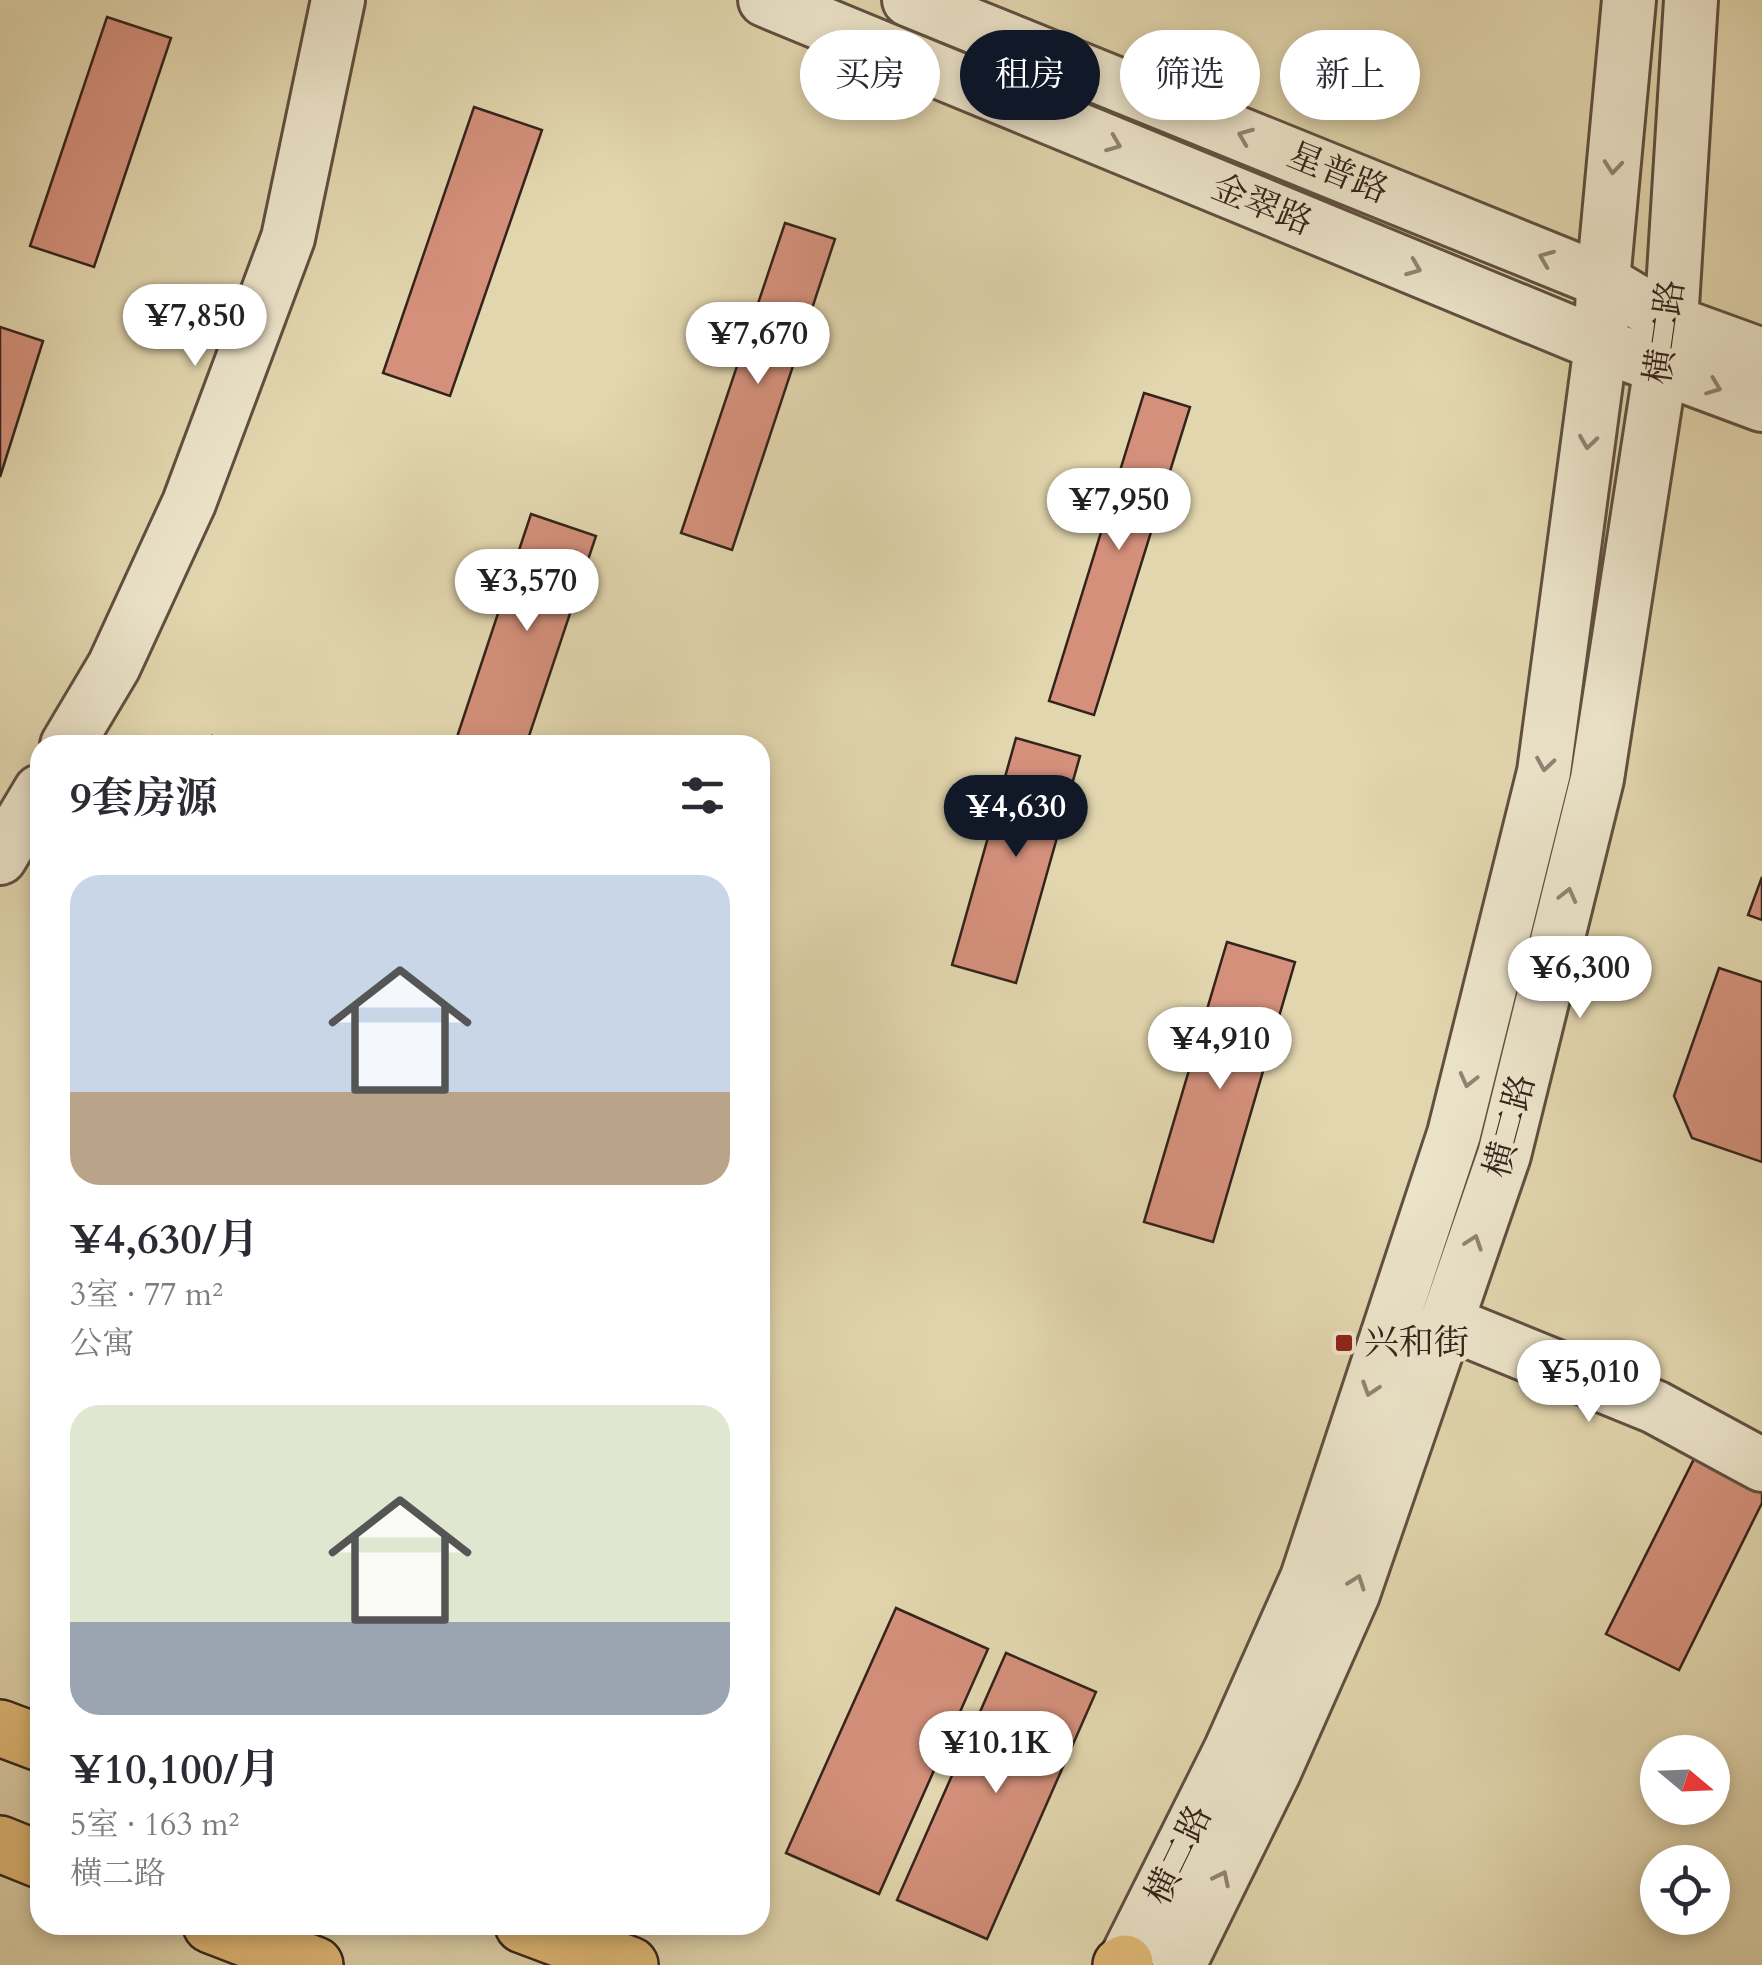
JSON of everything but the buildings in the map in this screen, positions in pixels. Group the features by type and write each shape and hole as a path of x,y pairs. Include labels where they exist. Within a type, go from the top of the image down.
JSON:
{"highway":[{"path":"0,1728 30,1739"},
{"path":"0,1844 30,1856"},
{"path":"236,1935 315,1965"},
{"path":"550,1935 630,1965"}],"street":[{"path":"73,735 114,666 189,503 288,238 338,0"},
{"name":"金翠路","path":"765,0 1601,345 1666,344 1762,405"},
{"name":"星普路","path":"909,0 1602,281 1666,344 1762,355"},
{"name":"横二路","path":"1123,1964 1230,1751 1307,1578 1454,1134 1544,772 1601,345 1602,281 1629,0"},
{"name":"横二路","path":"1179,1965 1274,1772 1353,1594 1504,1156 1597,779 1666,344 1691,0"},
{"path":"0,858 30,807"},
{"path":"1446,1322 1655,1408 1762,1465"}],"place":[{"name":"兴和街","path":"1344,1343"}]}
